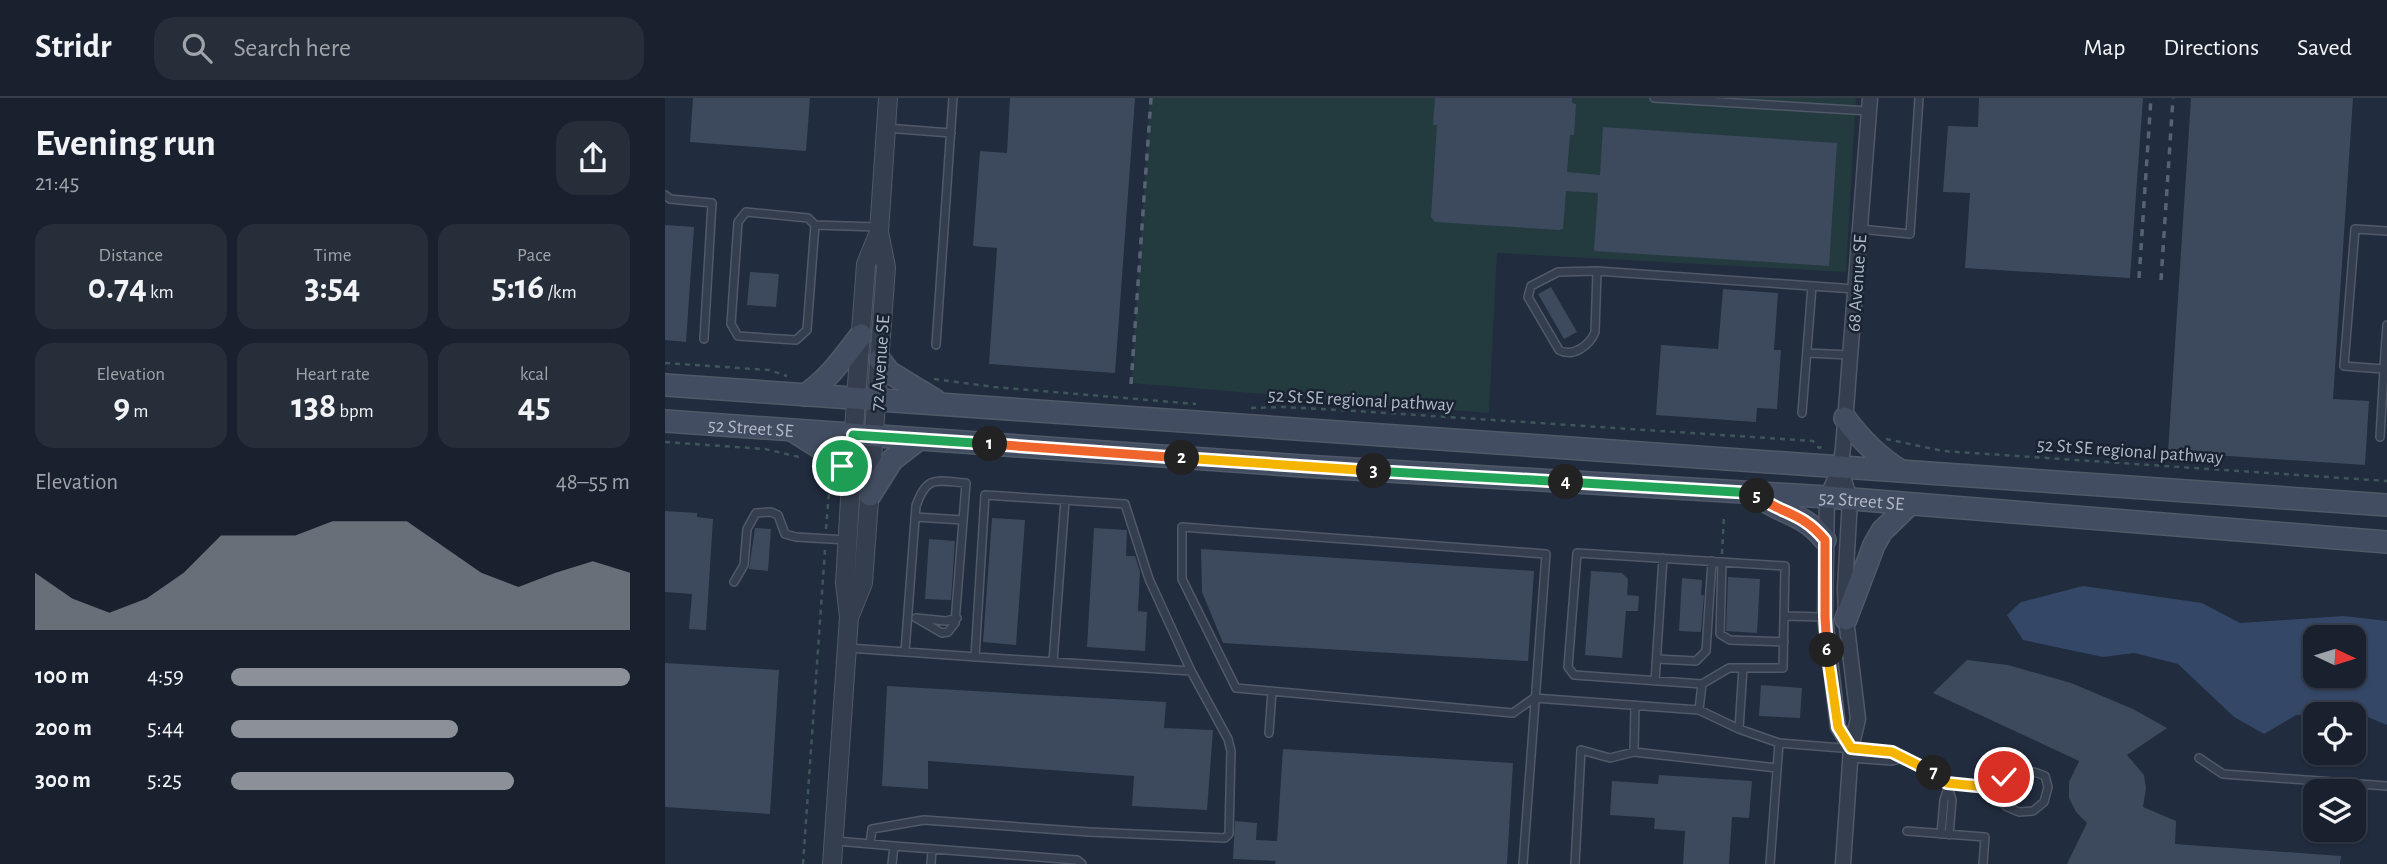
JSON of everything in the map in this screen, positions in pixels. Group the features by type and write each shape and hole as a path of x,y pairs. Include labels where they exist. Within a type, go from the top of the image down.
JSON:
{"main road":[{"path":"805,394 822,384 861,335"},
{"path":"880,360 893,375 943,404"},
{"name":"52 Street SE","path":"665,385 2387,505"},
{"path":"1845,418 1875,452 1903,472"},
{"name":"52 Street SE","path":"665,421 1303,466 1827,497 2387,542"},
{"path":"794,430 830,454 851,476"},
{"path":"870,495 893,460 919,439"},
{"path":"1753,493 1769,504 1808,521 1825,540"},
{"path":"1846,619 1874,545 1882,531 1910,504"}],"street":[{"name":"72 Avenue SE","path":"866,399 880,360 886,267 879,230 888,98"},
{"name":"68 Avenue SE","path":"1851,753 1838,727 1825,617 1825,540 1827,497 1840,468 1869,105"},
{"name":"72 Avenue SE","path":"849,617 863,583 870,495 864,435 866,399 861,335 866,264 879,230"},
{"name":"72 Avenue SE","path":"832,864 849,617 845,583 851,476 864,435"},
{"name":"68 Avenue SE","path":"1840,468 1850,499 1846,619 1858,719 1851,753 1843,864"}],"lane":[{"path":"936,345 953,98"},
{"path":"1654,98 1869,105"},
{"path":"1860,229 1910,234 1919,98"},
{"path":"886,128 951,133"},
{"path":"665,195 670,199 712,203 704,339"},
{"path":"815,225 807,330 796,340 738,336 731,324 738,222 746,212 808,218 815,225 879,230"},
{"path":"2383,369 2344,366 2355,229 2387,231"},
{"path":"1597,271 1595,332 1592,340 1573,353 1566,354 1559,350 1528,297 1531,286 1558,272 1597,271 1856,289"},
{"path":"1802,413 1812,286"},
{"path":"2379,437 2387,325"},
{"path":"1807,353 1850,355"},
{"path":"905,652 912,618 916,506 922,489 930,483 966,483 957,618 952,629 942,633 912,618"},
{"path":"870,844 872,828 924,820 1089,832 1225,838 1229,834 1231,751 1228,739 1191,671 1149,579 1125,503 985,495 975,657"},
{"path":"1053,662 1065,500"},
{"path":"734,582 744,565 747,528 756,513 778,514 785,534 848,540"},
{"path":"915,517 963,520"},
{"path":"1523,864 1534,698 1546,554 1182,527 1182,579 1236,688 1513,713 1534,698 1699,710 1739,729 1779,743 1851,753 1892,752 1926,768 1943,777 1948,784 1952,800 1945,834"},
{"path":"1577,553 1722,562 1785,566 1783,668 1729,668 1702,684 1574,676 1568,667 1577,553"},
{"path":"1655,681 1663,558"},
{"path":"1657,659 1696,660 1706,651 1712,561"},
{"path":"1722,562 1720,634 1730,640 1784,642"},
{"path":"1784,615 1825,617"},
{"path":"912,618 946,621 957,618"},
{"path":"847,648 1191,671"},
{"path":"1739,729 1743,668"},
{"path":"1699,710 1702,684"},
{"path":"1269,733 1272,691"},
{"path":"1634,752 1635,705"},
{"path":"1770,864 1779,743"},
{"path":"1575,864 1581,750 1610,758 1634,752 1777,768"},
{"path":"2199,758 2223,774 2387,786"},
{"path":"1948,784 1987,787 2017,769 2032,770 2045,776 2048,787 2045,802 2033,811 2019,812 2007,807 1987,787"},
{"path":"1907,831 1985,837 1983,864"},
{"path":"833,841 1077,860 1082,864"},
{"path":"893,864 894,846"},
{"path":"931,864 932,849"}],"path":[{"path":"665,363 769,370 790,377"},
{"path":"927,377 994,387 1205,405"},
{"name":"52 St SE regional pathway","path":"1242,408 1356,411 1813,441 1819,448 1824,446"},
{"name":"52 St SE regional pathway","path":"1885,439 1943,451 2387,481"},
{"path":"665,442 765,449 812,461"},
{"path":"803,864 829,492 824,471"},
{"path":"1722,562 1724,515"}],"green space":[{"path":"1150,98 1856,98 1846,272 1497,253 1489,413 1131,383"}],"water":[{"path":"2083,586 2202,603 2240,623 2344,616 2387,621 2387,725 2366,716 2366,702 2303,702 2303,715 2296,715 2264,734 2234,717 2178,664 2134,653 2103,657 2023,640 2007,615 2021,602"}],"building":[{"path":"693,98 810,98 806,151 690,142"},
{"path":"1010,98 1135,98 1115,373 989,364 997,248 973,246 980,151 1007,153"},
{"path":"1435,98 1572,98 1572,103 1576,104 1574,135 1570,135 1567,172 1600,175 1603,127 1837,143 1829,266 1594,251 1598,193 1566,191 1563,229 1559,230 1435,222 1431,217 1437,125 1433,125"},
{"path":"1979,98 2143,98 2130,278 1965,268 1970,193 1943,192 1948,126 1978,127"},
{"path":"2191,98 2353,98 2333,399 2369,401 2365,465 2168,452"},
{"path":"665,225 694,227 686,342 665,340"},
{"path":"750,272 779,274 776,307 747,305"},
{"path":"1551,287 1577,332 1564,339 1538,294"},
{"path":"1723,289 1778,293 1774,350 1781,350 1777,409 1757,408 1756,422 1656,415 1661,345 1718,349"},
{"path":"665,511 697,513 697,517 713,519 706,630 689,629 692,594 665,592"},
{"path":"992,518 1025,520 1016,645 983,642"},
{"path":"755,528 771,529 768,571 749,569"},
{"path":"1094,528 1127,530 1126,556 1135,556 1140,571 1138,611 1147,612 1145,651 1087,647"},
{"path":"929,539 955,541 951,600 925,599"},
{"path":"1201,549 1534,571 1528,661 1223,643 1202,592"},
{"path":"1591,571 1622,573 1628,579 1627,595 1639,596 1638,611 1626,611 1622,658 1585,655"},
{"path":"1728,577 1760,579 1757,633 1726,631"},
{"path":"1682,578 1702,580 1701,595 1704,595 1701,632 1679,631"},
{"path":"1967,660 2008,665 2071,683 2133,709 2167,728 2127,755 2144,775 2146,788 2143,807 2176,821 2175,844 2341,856 2340,864 2067,864 2087,823 2076,812 2069,798 2069,782 2079,761 1933,693"},
{"path":"665,663 779,670 770,814 665,807"},
{"path":"1761,685 1802,688 1800,718 1759,716"},
{"path":"887,686 1166,702 1164,728 1213,730 1207,810 1132,806 1134,776 928,761 928,789 882,786"},
{"path":"1283,749 1513,763 1507,864 1275,864 1276,861 1233,859 1235,821 1257,823 1256,840 1277,841"},
{"path":"1659,775 1752,781 1749,818 1732,817 1729,864 1683,864 1685,831 1654,829 1655,818 1610,815 1612,781 1658,784"}],"railway":[{"path":"1131,384 1151,98"},
{"path":"2139,278 2151,98"},
{"path":"2161,280 2173,98"}],"route":[{"path":"842,466 851,476 853,435 1753,493 1769,504 1808,521 1825,540 1825,617 1829,663 1838,727 1851,748 1892,752 1943,777 1947,783 1987,787 2004,777"}]}
